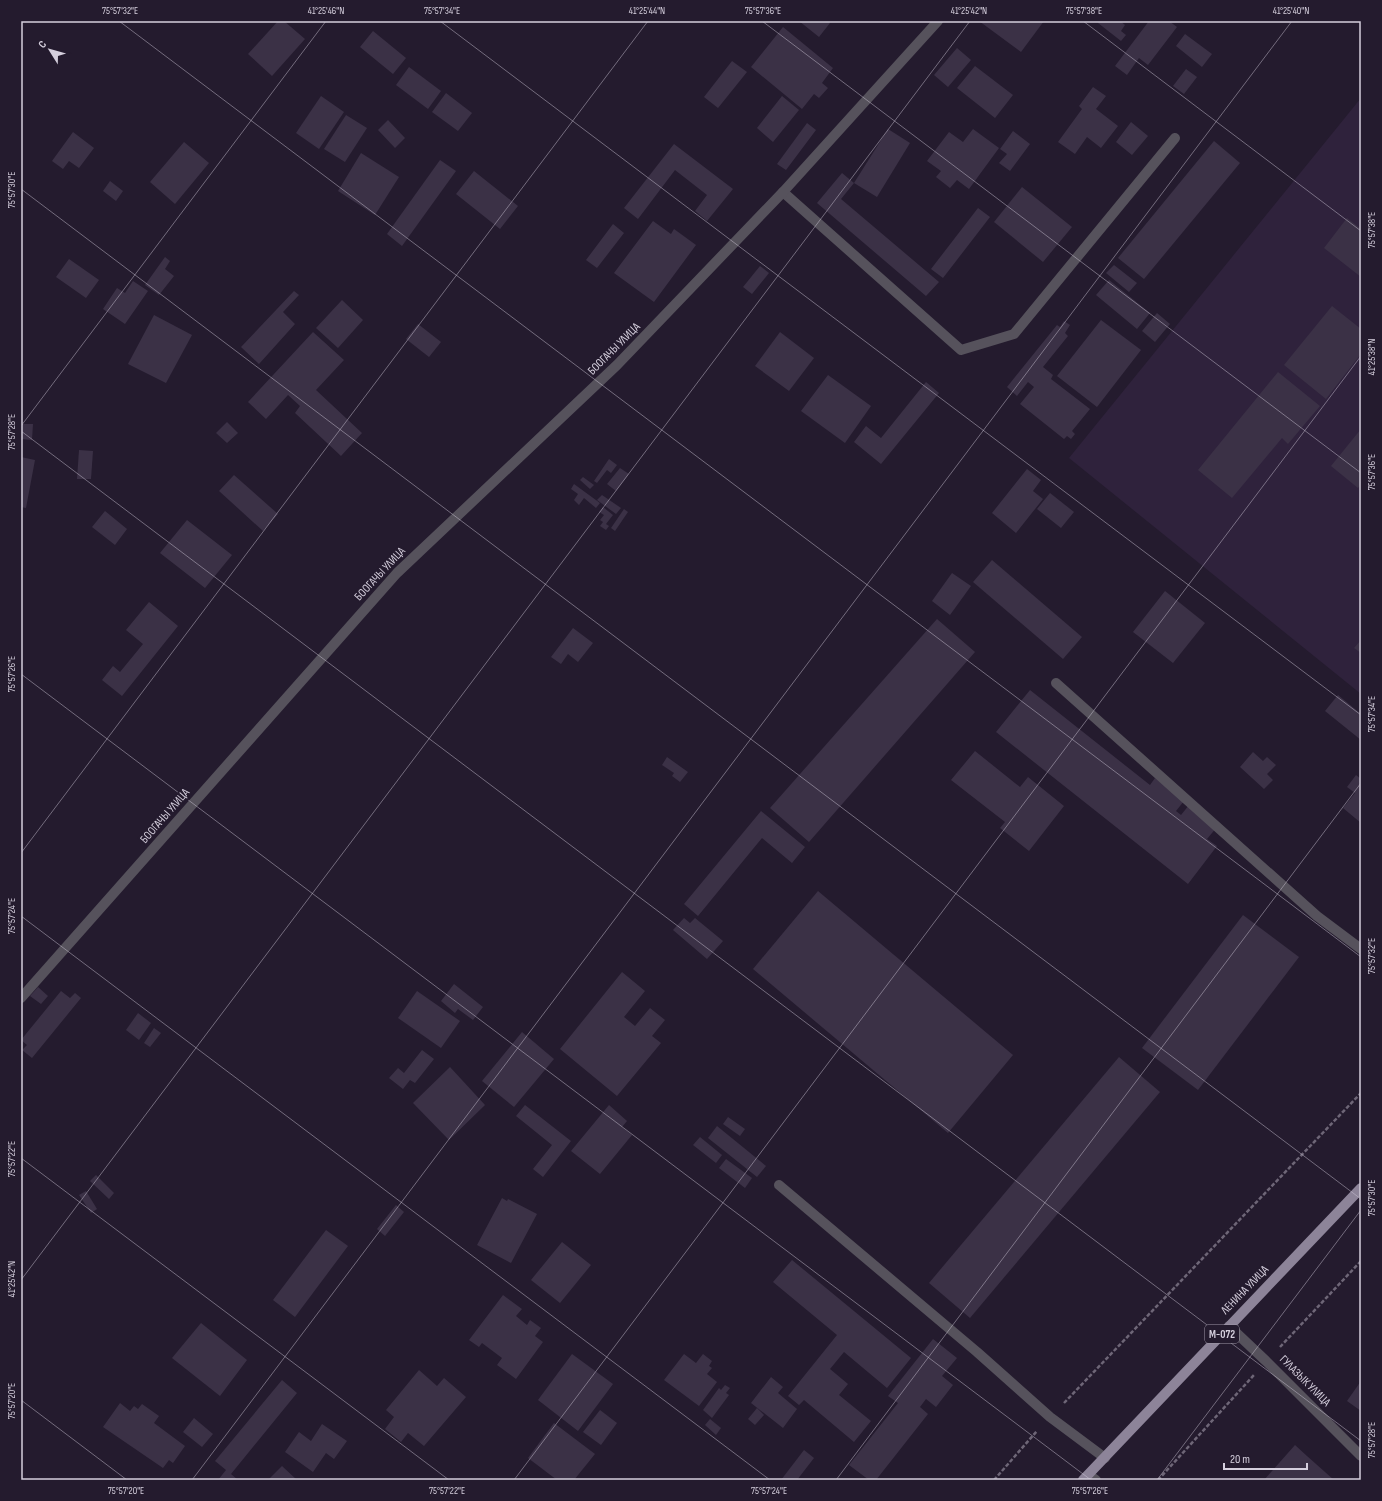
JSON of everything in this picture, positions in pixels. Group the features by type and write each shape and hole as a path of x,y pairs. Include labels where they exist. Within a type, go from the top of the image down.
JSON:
{"main road":[{"name":"ЛЕНИНА УЛИЦА","path":"1090,1478 1105,1458 1361,1188"}],"street":[{"name":"БООГАЧЫ УЛИЦА","path":"21,998 397,572 617,366 784,192 938,21"},
{"path":"784,192 961,350 1014,334 1174,138"},
{"path":"1056,683 1317,916 1361,949"},
{"path":"779,1185 977,1352 1050,1417 1105,1458"},
{"name":"ГУЛАЗЫК УЛИЦА","path":"1229,1326 1361,1456"}],"path":[{"path":"994,1480 1050,1417 1361,1093"}],"shaded area":[{"path":"1361,98 1361,694 1069,458"}],"building":[{"path":"278,21 284,21 305,39 272,76 248,54"},
{"path":"799,21 828,21 830,23 819,37"},
{"path":"979,21 1044,21 1021,52"},
{"path":"1099,21 1120,21 1125,25 1121,31 1126,35 1121,41 1098,23"},
{"path":"1149,21 1169,21 1177,27 1148,65 1139,58 1127,75 1115,66"},
{"path":"783,27 833,68 822,83 828,88 819,98 814,94 802,109 751,67"},
{"path":"373,31 406,58 393,74 360,47"},
{"path":"1185,34 1212,54 1202,67 1176,46"},
{"path":"957,48 971,60 948,87 934,75"},
{"path":"732,61 747,72 718,108 704,97"},
{"path":"975,66 1013,95 995,118 957,88"},
{"path":"409,67 441,91 428,109 396,85"},
{"path":"1186,69 1197,77 1184,94 1173,86"},
{"path":"1093,87 1106,96 1096,109 1118,126 1101,148 1087,137 1075,154 1058,142 1082,109 1079,106"},
{"path":"446,93 472,113 458,131 432,112"},
{"path":"321,96 344,112 319,149 296,133"},
{"path":"782,96 799,110 773,142 757,128"},
{"path":"346,115 367,128 345,162 324,149"},
{"path":"388,120 405,138 395,148 378,130"},
{"path":"1131,122 1148,136 1132,155 1116,142"},
{"path":"807,123 816,130 786,170 777,164"},
{"path":"888,129 910,143 877,197 854,183"},
{"path":"973,129 999,148 969,189 957,180 950,188 936,177 941,171 927,161 949,132 963,142"},
{"path":"1013,131 1030,144 1010,171 999,163 1007,154 1000,149"},
{"path":"73,132 94,148 79,168 69,161 63,169 52,161"},
{"path":"1214,141 1240,163 1144,279 1118,258"},
{"path":"184,142 209,163 175,204 150,182"},
{"path":"674,144 733,189 707,221 695,211 707,195 675,170 638,219 624,208"},
{"path":"361,153 399,177 375,215 338,191"},
{"path":"440,160 456,171 402,246 387,234"},
{"path":"474,171 518,206 500,229 456,194"},
{"path":"842,173 854,183 841,199 939,282 926,296 817,203"},
{"path":"110,181 123,191 116,201 103,191"},
{"path":"1022,187 1072,227 1043,262 994,222"},
{"path":"978,208 990,217 943,278 931,269"},
{"path":"1347,218 1361,229 1361,277 1324,248"},
{"path":"653,221 671,234 674,229 696,245 654,302 614,273"},
{"path":"613,224 624,233 597,268 586,260"},
{"path":"165,257 170,261 165,269 174,276 159,295 145,285"},
{"path":"69,259 99,280 86,298 56,277"},
{"path":"1114,265 1137,283 1129,292 1106,273"},
{"path":"760,266 769,273 752,294 743,287"},
{"path":"1109,280 1150,313 1137,329 1096,295"},
{"path":"133,281 148,291 125,324 103,309 117,288 125,293"},
{"path":"294,291 299,295 283,312 295,324 259,364 241,347"},
{"path":"342,300 363,320 338,348 316,328"},
{"path":"1332,306 1361,329 1361,354 1326,399 1284,365"},
{"path":"1157,313 1170,324 1155,342 1142,331"},
{"path":"154,315 192,335 166,383 128,364"},
{"path":"1101,320 1141,350 1097,407 1057,376"},
{"path":"1064,321 1070,325 1065,333 1068,336 1043,367 1053,375 1051,379 1090,409 1072,431 1075,434 1071,439 1067,436 1064,439 1020,404 1034,387 1028,382 1017,396 1007,387 1057,325 1060,327"},
{"path":"418,324 441,342 429,357 406,339"},
{"path":"313,332 344,360 316,390 362,433 341,456 295,413 300,406 288,395 266,419 248,402"},
{"path":"780,332 814,358 789,391 755,366"},
{"path":"1278,372 1320,406 1288,444 1282,438 1232,498 1198,470"},
{"path":"828,375 871,406 845,443 801,411"},
{"path":"926,382 939,393 881,464 854,442 866,426 881,438"},
{"path":"227,422 238,433 227,443 216,433"},
{"path":"21,424 33,424 32,440 21,439"},
{"path":"1361,429 1361,484 1358,488 1331,466"},
{"path":"79,450 93,451 91,479 77,479"},
{"path":"21,457 35,460 26,508 21,507"},
{"path":"609,459 617,465 611,473 607,470 597,483 594,481"},
{"path":"620,468 629,474 616,491 607,484"},
{"path":"1027,469 1041,480 1033,491 1043,499 1016,533 992,513"},
{"path":"234,475 278,514 263,531 219,491"},
{"path":"583,477 594,485 590,489 580,480"},
{"path":"574,484 600,503 596,508 584,498 579,505 574,500 578,494 571,489"},
{"path":"1050,493 1074,512 1061,528 1037,509"},
{"path":"602,495 621,508 616,514 597,500"},
{"path":"603,507 613,515 606,524 609,526 606,530 600,526 603,522 600,520 604,515 599,512"},
{"path":"624,509 628,512 615,531 611,528"},
{"path":"105,511 127,529 115,545 92,527"},
{"path":"187,520 232,555 205,588 160,553"},
{"path":"992,560 1082,637 1063,659 973,582"},
{"path":"952,573 971,586 950,615 932,601"},
{"path":"1165,591 1205,623 1173,663 1133,632"},
{"path":"149,602 178,626 122,696 102,680 113,666 120,672 143,644 126,630"},
{"path":"937,619 975,652 809,842 770,808"},
{"path":"573,628 593,643 578,662 568,654 561,664 551,657"},
{"path":"1361,640 1361,653 1354,648"},
{"path":"1030,690 1150,785 1155,778 1184,801 1176,811 1181,815 1189,805 1217,827 1207,839 1217,846 1188,884 996,732"},
{"path":"1338,695 1361,714 1361,740 1325,711"},
{"path":"975,751 1020,787 1028,777 1064,806 1029,851 1000,828 1005,822 951,780"},
{"path":"1253,752 1263,761 1267,757 1276,765 1267,774 1273,780 1264,789 1240,767"},
{"path":"667,757 688,772 680,782 672,776 674,773 662,765"},
{"path":"1356,775 1361,779 1361,823 1343,808 1355,793 1347,787"},
{"path":"761,811 805,847 792,863 762,838 698,916 684,904"},
{"path":"818,891 1013,1055 948,1133 753,969"},
{"path":"1243,915 1299,957 1198,1090 1142,1048"},
{"path":"684,918 690,923 695,918 723,941 707,959 673,930"},
{"path":"622,972 645,991 624,1017 635,1026 650,1008 665,1020 652,1036 661,1043 617,1096 560,1049"},
{"path":"454,984 483,1007 473,1020 458,1009 455,1013 441,1001"},
{"path":"38,987 48,996 41,1004 30,996"},
{"path":"61,991 70,998 75,993 81,998 32,1058 22,1050 27,1045 21,1040"},
{"path":"417,991 460,1021 441,1048 398,1018"},
{"path":"138,1013 151,1023 139,1040 126,1030"},
{"path":"154,1028 161,1033 150,1047 144,1043"},
{"path":"522,1032 554,1059 514,1107 482,1081"},
{"path":"422,1050 434,1059 415,1083 410,1080 403,1089 389,1078 398,1068 404,1073"},
{"path":"1119,1057 1160,1092 970,1318 929,1283"},
{"path":"450,1067 485,1105 449,1140 413,1103"},
{"path":"525,1105 571,1141 543,1177 533,1169 552,1145 516,1116"},
{"path":"609,1105 627,1121 622,1127 632,1135 600,1174 571,1151"},
{"path":"728,1117 745,1129 740,1136 723,1124"},
{"path":"717,1126 766,1166 757,1177 708,1138"},
{"path":"700,1137 722,1155 716,1163 693,1145"},
{"path":"726,1159 752,1178 745,1188 719,1168"},
{"path":"96,1175 114,1193 109,1199 90,1181"},
{"path":"86,1191 97,1209 91,1213 79,1195"},
{"path":"502,1198 507,1201 508,1199 537,1214 511,1263 477,1245"},
{"path":"396,1205 404,1212 385,1236 377,1229"},
{"path":"326,1230 348,1246 295,1317 273,1300"},
{"path":"562,1242 591,1265 560,1303 531,1280"},
{"path":"792,1260 911,1358 887,1388 844,1352 830,1369 848,1384 839,1395 871,1421 854,1442 804,1400 799,1405 788,1396 837,1335 773,1282"},
{"path":"503,1295 522,1309 516,1316 527,1325 530,1320 541,1328 535,1336 543,1342 516,1379 497,1365 502,1358 482,1343 479,1347 469,1340"},
{"path":"201,1323 247,1360 220,1396 172,1358"},
{"path":"933,1339 957,1358 942,1376 953,1385 936,1407 926,1399 920,1407 928,1414 876,1480 869,1480 849,1465 898,1403 888,1396"},
{"path":"572,1354 613,1384 578,1431 538,1400"},
{"path":"684,1354 696,1363 703,1354 712,1361 709,1366 712,1368 707,1374 717,1382 699,1406 664,1380"},
{"path":"419,1370 437,1386 444,1378 466,1397 424,1446 408,1433 401,1442 385,1429 394,1417 386,1410"},
{"path":"771,1377 783,1387 778,1393 797,1409 783,1428 751,1403"},
{"path":"282,1380 297,1393 231,1474 238,1480 218,1480 226,1470 215,1461"},
{"path":"1361,1381 1361,1411 1347,1401"},
{"path":"725,1385 730,1388 726,1393 729,1395 712,1418 703,1410 719,1388 721,1390"},
{"path":"120,1403 130,1411 134,1406 138,1409 142,1404 159,1416 154,1423 185,1446 173,1463 169,1460 163,1468 103,1427"},
{"path":"757,1408 764,1415 755,1425 748,1419"},
{"path":"600,1410 617,1423 601,1445 583,1432"},
{"path":"194,1418 213,1434 202,1447 183,1432"},
{"path":"710,1419 721,1428 716,1435 705,1425"},
{"path":"554,1423 595,1454 574,1480 557,1480 528,1458"},
{"path":"322,1424 347,1441 334,1459 326,1453 313,1472 285,1452 299,1432 311,1441"},
{"path":"1295,1445 1307,1456 1334,1480 1264,1480"},
{"path":"804,1450 814,1458 797,1480 781,1480"},
{"path":"282,1466 297,1480 268,1480"}]}
